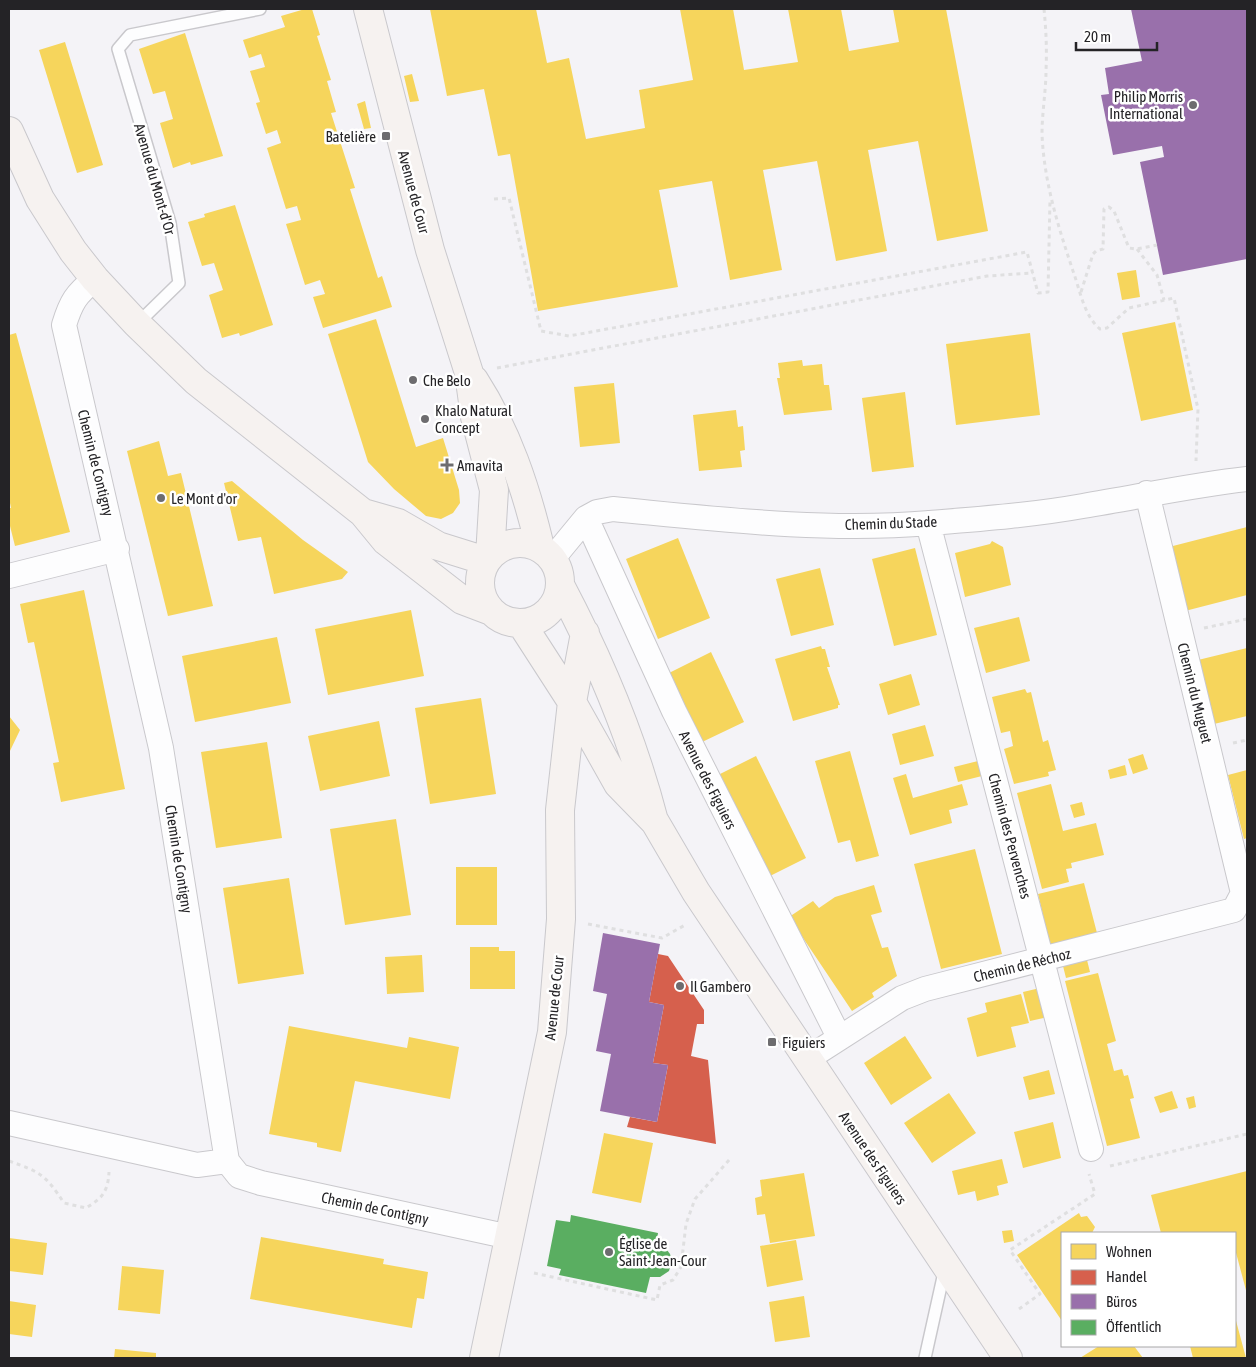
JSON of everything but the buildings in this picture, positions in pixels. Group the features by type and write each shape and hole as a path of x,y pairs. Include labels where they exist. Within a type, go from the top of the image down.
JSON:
{"street":[{"name":"Avenue de Cour","path":"368,9 430,250 469,373 475,417 494,490 488,558"},
{"path":"9,132 40,199 73,251 95,279 196,381 363,513 386,541 462,600 491,611 507,621 521,623 543,616 558,598 560,577 546,553 527,542 514,543 501,547 488,558 481,573 480,586 483,600 491,611"},
{"name":"Chemin de Contigny","path":"95,279 71,303 64,325 117,549 161,748 226,1161 239,1176 261,1183 510,1238"},
{"name":"Avenue de Cour","path":"469,373 493,409 514,458 546,553"},
{"name":"Chemin du Stade","path":"586,518 597,512 613,509 768,523 850,526 928,523 1082,507 1147,494 1247,479"},
{"name":"Chemin du Muguet","path":"1147,494 1243,893"},
{"path":"363,513 398,523 438,546 488,558"},
{"path":"546,553 586,518"},
{"name":"Avenue des Figuiers","path":"586,518 674,711 839,1038"},
{"name":"Chemin des Pervenches","path":"928,523 1042,960 1090,1160"},
{"path":"9,576 117,549"},
{"name":"Avenue des Figuiers","path":"560,587 585,633 641,771 655,822"},
{"name":"Avenue des Figuiers","path":"521,623 572,702 618,784 655,822 696,892 1008,1358"},
{"name":"Avenue de Cour","path":"484,1358 552,1032 561,919 560,810 572,702 585,633"},
{"name":"Chemin de Réchoz","path":"807,1059 902,998 925,989 1234,910 1243,893"},
{"path":"9,1123 197,1165 226,1161"}],"lane":[{"name":"Avenue du Mont-d'Or","path":"138,324 179,283 170,223 118,49 130,35 260,9"},
{"path":"925,1358 945,1266"}],"path":[{"path":"494,199 508,198 541,331 570,336 1027,252 1038,293 1048,292 1050,199 1042,134 1042,105 1046,72 1044,9"},
{"path":"1050,199 1091,322 1100,329 1107,328 1129,308 1174,298 1198,409 1196,462"},
{"path":"1080,292 1093,254 1104,249 1104,209 1109,207 1114,211 1129,248 1157,244"},
{"path":"1136,248 1158,275 1164,300"},
{"path":"469,373 986,276 1033,273"},
{"path":"1180,634 1247,619"},
{"path":"585,924 662,938 685,925"},
{"path":"1107,1167 1247,1134"},
{"path":"9,1161 38,1171 64,1204 86,1208 102,1199 109,1181 110,1146"},
{"path":"534,1273 657,1300 660,1285 673,1280 681,1267 686,1224 695,1199 730,1159"},
{"path":"1019,1309 1040,1294 1010,1250 1094,1194 1090,1160"}],"place":[{"name":"Philip Morris International","path":"1193,105"},
{"name":"Batelière","path":"386,136"},
{"name":"Che Belo","path":"413,380"},
{"name":"Khalo Natural Concept","path":"425,419"},
{"name":"Amavita","path":"447,465"},
{"name":"Le Mont d'or","path":"161,498"},
{"name":"Il Gambero","path":"680,986"},
{"name":"Figuiers","path":"772,1042"},
{"name":"Église de Saint-Jean-Cour","path":"609,1252"}]}
